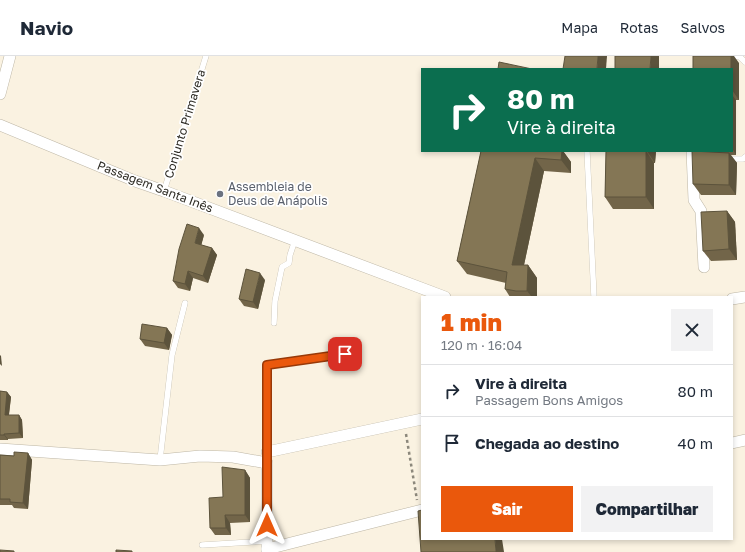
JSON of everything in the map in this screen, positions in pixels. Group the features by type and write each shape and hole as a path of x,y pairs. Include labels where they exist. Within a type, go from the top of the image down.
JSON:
{"street":[{"path":"0,94 10,56"},
{"name":"Passagem Santa Inês","path":"0,125 135,182 164,191 442,296"},
{"path":"694,155 694,200 701,211 704,267"},
{"path":"733,298 745,297"},
{"path":"0,449 160,460 200,456 267,457 421,419"},
{"path":"733,443 745,440"},
{"path":"267,457 267,547 420,510"}],"lane":[{"name":"Conjunto Primavera","path":"164,191 206,56"},
{"path":"733,56 740,57 745,62"},
{"path":"586,152 594,296"},
{"path":"722,159 743,159 745,157"},
{"path":"274,323 275,301 282,267 289,263 295,240"},
{"path":"160,460 172,355 185,303"},
{"path":"267,457 267,365 345,354"},
{"path":"202,545 238,543 267,547"}],"path":[{"path":"404,423 420,510"}],"building":[{"path":"565,56 598,56 597,68 563,68"},
{"path":"615,56 651,56 650,68 615,68"},
{"path":"693,56 731,56 731,68 693,68"},
{"path":"499,62 527,68 498,68"},
{"path":"481,152 562,152 561,160 535,158 512,265 528,265 527,291 505,289 507,272 457,261"},
{"path":"606,152 646,152 646,197 605,197"},
{"path":"692,152 729,153 729,185 693,184"},
{"path":"727,211 729,249 703,251 701,212"},
{"path":"187,224 199,228 195,243 212,248 203,276 188,271 185,284 173,281 179,249"},
{"path":"246,269 260,273 253,302 239,299"},
{"path":"142,324 167,328 164,343 140,339"},
{"path":"0,391 7,392 5,415 19,415 19,433 0,435"},
{"path":"14,452 28,453 23,503 10,502 10,499 0,499 0,455 14,456"},
{"path":"222,467 245,470 245,515 225,515 226,528 210,528 209,498 223,497"},
{"path":"421,510 421,540 495,540 496,552 421,552 418,511"},
{"path":"0,550 14,551 14,552 0,552"},
{"path":"116,550 132,551 132,552 116,552"}],"place":[{"name":"Assembleia de Deus de Anápolis","path":"220,194"}],"route":[{"path":"267,525 267,365 345,354"}]}
